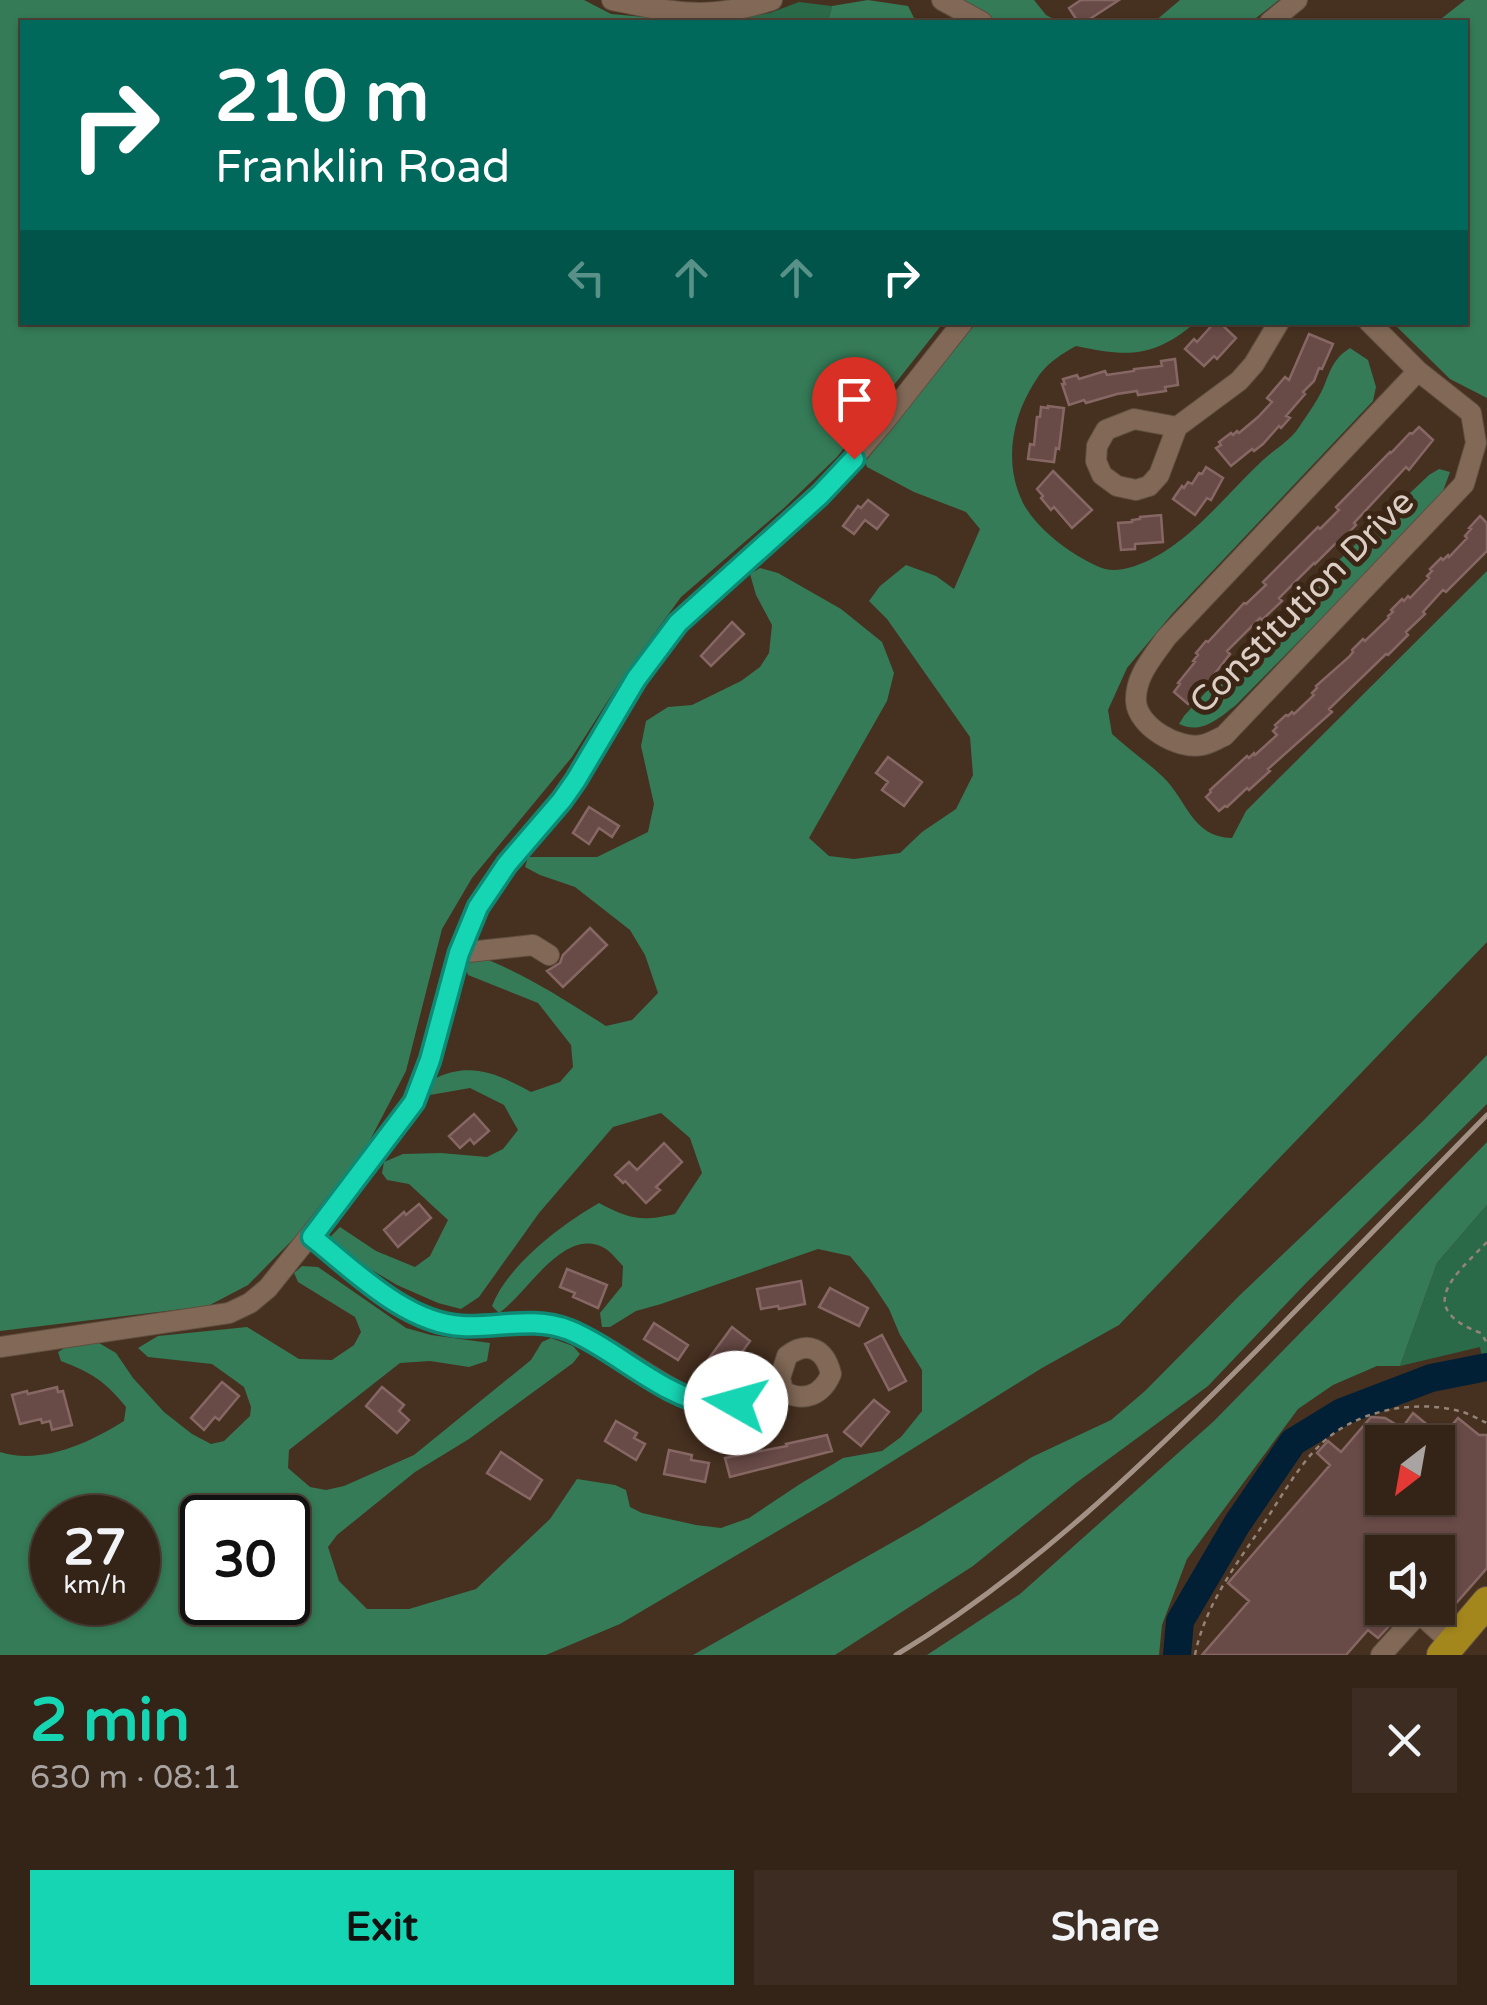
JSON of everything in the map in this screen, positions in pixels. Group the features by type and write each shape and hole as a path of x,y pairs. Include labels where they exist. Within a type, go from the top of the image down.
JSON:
{"highway":[{"path":"1447,1649 1487,1602"}],"street":[{"path":"612,0 671,12 712,15 772,0"},
{"path":"942,0 978,20"},
{"path":"1272,20 1297,0"},
{"path":"0,1347 229,1312 268,1288 312,1237 414,1102 430,1060 459,953 478,907 507,864 570,790 623,699 663,641 697,604 838,477 961,325"},
{"path":"1178,427 1239,381 1254,364 1276,325"},
{"name":"Constitution Drive","path":"1372,325 1418,371 1471,413 1476,443 1464,484 1224,736 1203,745 1168,741 1146,722 1135,705 1143,670 1166,638 1418,371"},
{"path":"459,953 534,945 550,955"},
{"path":"312,1237 397,1303 438,1323 545,1323 596,1343 692,1400 713,1404 757,1400 783,1391"},
{"path":"1381,1655 1419,1614 1447,1649"}],"path":[{"path":"1487,1242 1446,1288 1443,1301 1460,1325 1481,1332 1487,1343"},
{"path":"1196,1655 1224,1582 1320,1445 1370,1414 1396,1409 1430,1406 1460,1411 1487,1423"}],"green space":[{"path":"0,0 584,0 611,14 677,20 20,20 20,325 941,325 837,457 681,597 572,757 472,878 442,929 406,1071 370,1140 311,1221 248,1285 208,1306 0,1331"},
{"path":"868,0 908,6 915,20 828,20 832,6"},
{"path":"961,0 1034,0 1055,20 995,20"},
{"path":"1180,0 1279,0 1254,20 1156,20"},
{"path":"1465,0 1487,0 1487,398 1450,379 1395,325 1468,325 1468,20 1440,20"},
{"path":"799,2 832,6 828,20 732,20 770,13"},
{"path":"974,325 1192,325 1166,343 1139,352 1076,346 1040,374 1017,420 1013,470 1023,503 1063,546 1105,569 1126,569 1154,558 1188,534 1297,430 1343,353 1350,348 1368,360 1376,387 1373,401 1172,614 1127,668 1108,710 1112,734 1171,785 1198,824 1218,836 1232,838 1246,811 1487,571 1487,942 1119,1325 620,1624 546,1655 0,1655 0,1452 32,1456 65,1450 124,1421 126,1407 111,1391 90,1374 61,1361 58,1352 68,1346 99,1343 116,1353 164,1412 192,1434 211,1444 224,1441 250,1416 244,1387 212,1364 148,1357 138,1348 158,1336 247,1327 299,1359 332,1360 354,1345 361,1332 355,1317 298,1282 294,1273 302,1266 318,1267 406,1328 490,1343 487,1361 469,1367 430,1361 400,1363 289,1450 288,1468 310,1487 326,1490 344,1486 414,1455 531,1360 542,1342 551,1338 573,1346 580,1354 469,1439 415,1472 337,1535 328,1547 339,1581 367,1609 409,1609 476,1589 550,1519 577,1479 626,1490 630,1507 642,1513 721,1528 749,1518 843,1458 882,1451 901,1437 922,1411 922,1370 889,1309 850,1256 818,1249 636,1311 610,1327 602,1327 600,1313 622,1286 623,1266 606,1249 591,1244 576,1246 548,1264 499,1313 492,1306 523,1261 553,1234 599,1203 636,1218 675,1214 702,1173 690,1138 661,1113 613,1127 539,1213 479,1297 461,1309 397,1285 340,1251 331,1236 340,1227 376,1251 415,1267 430,1256 448,1220 409,1184 387,1180 382,1173 384,1162 403,1154 487,1157 503,1149 518,1130 504,1105 470,1088 430,1095 434,1079 472,1070 531,1092 560,1082 573,1067 571,1045 538,1003 468,975 464,963 478,956 495,963 606,1026 632,1020 658,993 645,955 630,930 575,887 525,867 528,857 597,857 648,832 654,804 641,746 646,721 668,707 692,705 741,681 760,667 769,653 772,625 750,574 760,568 778,573 841,609 882,642 894,673 887,701 809,838 829,856 854,859 900,853 956,809 973,775 970,737 887,619 869,601 880,586 906,565 936,576 954,589 980,529 966,512 914,492 867,467 865,462"},
{"path":"1439,469 1450,472 1443,491 1429,509 1236,705 1203,726 1179,724 1247,647"},
{"path":"1487,1055 1487,1104 1208,1386 1076,1483 973,1566 835,1655 693,1655 921,1526 1032,1457 1111,1420"},
{"path":"1487,1142 1487,1205 1437,1263 1400,1366 1377,1366 1333,1385 1298,1409 1187,1559 1162,1625 1159,1655 927,1655 1020,1594 1214,1421"},
{"path":"1487,1205 1487,1383 1480,1347 1400,1366 1437,1263"}],"building":[{"path":"1081,0 1119,0 1088,20 1077,20 1069,8"},
{"path":"1212,325 1222,325 1236,338 1217,359 1214,356 1204,366 1185,349 1194,339 1197,342"},
{"path":"1309,334 1333,344 1322,369 1319,368 1281,428 1231,466 1216,448 1221,445 1219,442 1231,433 1239,433 1272,402 1267,398 1285,377 1289,380"},
{"path":"1175,359 1178,385 1165,387 1166,391 1138,395 1137,391 1069,405 1062,384 1063,379 1077,375 1079,379 1105,371 1107,375 1134,371 1162,366 1161,361"},
{"path":"1041,407 1064,408 1059,449 1056,448 1054,462 1028,459 1037,417"},
{"path":"1419,427 1433,440 1409,470 1406,467 1337,545 1227,651 1230,654 1196,698 1188,704 1174,692 1206,641 1266,585 1263,582"},
{"path":"1206,467 1223,478 1211,500 1207,498 1195,515 1173,499 1182,486 1192,484"},
{"path":"1053,471 1092,510 1072,528 1054,507 1051,510 1037,489"},
{"path":"868,500 888,515 877,529 865,520 854,534 843,526 858,506 861,508"},
{"path":"1161,515 1163,542 1135,544 1135,549 1121,550 1118,523"},
{"path":"1480,516 1487,523 1487,551 1446,592 1443,590 1406,632 1408,635 1329,709 1332,712 1249,790 1219,811 1206,797 1210,790 1277,735 1273,731 1275,725 1286,715 1294,714 1314,695 1316,686 1389,618 1402,599 1410,598 1429,578 1430,569 1441,558 1449,557 1467,538 1469,528"},
{"path":"732,622 744,634 711,666 701,656"},
{"path":"888,757 922,782 904,806 882,790 888,782 876,773"},
{"path":"589,807 619,826 612,837 599,828 589,844 573,833"},
{"path":"590,928 607,945 563,987 547,971 560,963"},
{"path":"474,1114 489,1131 474,1144 470,1139 460,1148 449,1136"},
{"path":"664,1143 682,1162 656,1187 660,1190 646,1203 615,1175 629,1162 637,1170"},
{"path":"419,1204 431,1218 398,1247 384,1230"},
{"path":"567,1269 607,1285 598,1308 560,1287"},
{"path":"801,1281 805,1304 761,1309 757,1289"},
{"path":"830,1288 868,1308 859,1326 819,1307"},
{"path":"654,1323 688,1345 678,1360 644,1339"},
{"path":"732,1327 750,1341 735,1362 730,1358 720,1371 707,1361"},
{"path":"882,1335 906,1381 889,1390 865,1344"},
{"path":"222,1382 239,1396 219,1420 215,1417 204,1430 191,1418"},
{"path":"57,1387 58,1392 63,1391 72,1425 52,1430 50,1421 42,1423 41,1419 20,1424 12,1395"},
{"path":"382,1387 404,1405 399,1411 409,1420 397,1433 366,1406"},
{"path":"874,1400 889,1412 861,1446 844,1432"},
{"path":"1413,1413 1428,1425 1404,1425"},
{"path":"1371,1417 1385,1418 1397,1425 1365,1425 1365,1515 1455,1515 1452,1425 1458,1418 1479,1435 1487,1435 1487,1568 1455,1604 1455,1535 1365,1535 1365,1625 1390,1625 1378,1638 1368,1630 1346,1655 1202,1655 1249,1601 1228,1583 1330,1465 1317,1453 1328,1441 1341,1452"},
{"path":"616,1421 637,1433 634,1438 645,1444 636,1460 605,1441"},
{"path":"827,1435 832,1451 730,1477 725,1458"},
{"path":"669,1450 709,1463 705,1482 664,1474"},
{"path":"501,1452 542,1480 530,1499 487,1473"}],"waterway":[{"path":"1177,1655 1180,1621 1237,1524 1293,1442 1342,1412 1431,1378 1487,1367"}],"railway":[{"path":"896,1655 995,1588 1131,1473 1487,1115"}],"route":[{"path":"736,1403 692,1400 596,1343 545,1323 438,1323 397,1303 312,1237 414,1102 473,916 507,864 562,800 636,679 678,623 820,495 854,459"}]}
